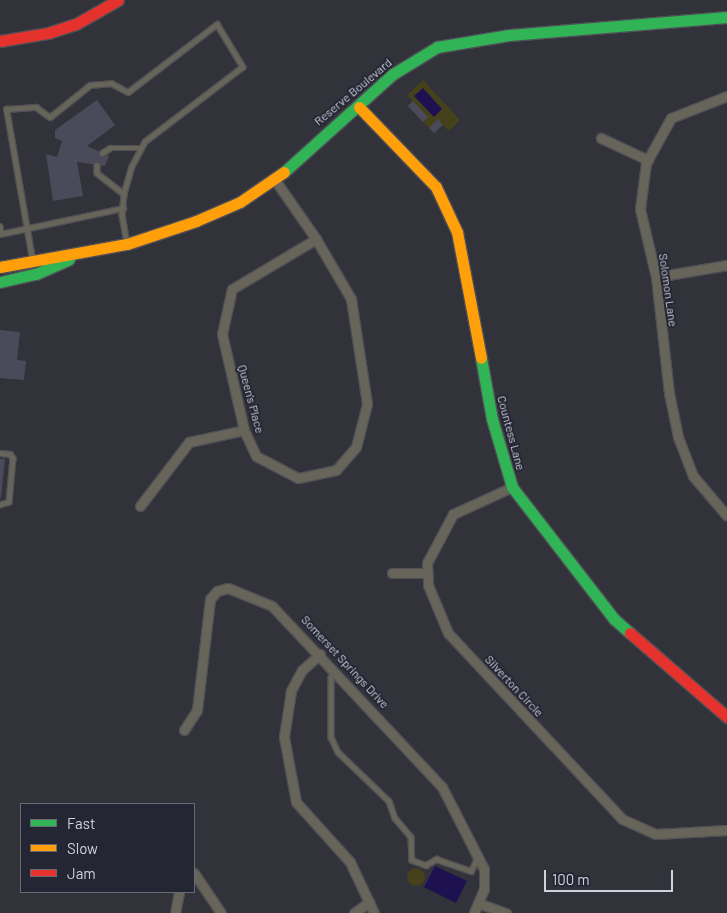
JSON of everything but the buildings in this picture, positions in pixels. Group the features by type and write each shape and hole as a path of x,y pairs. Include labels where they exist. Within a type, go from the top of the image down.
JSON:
{"main road":[{"path":"0,41 48,33 76,24 118,0"},
{"name":"Reserve Boulevard","path":"0,267 127,244 196,221 240,202 275,180 311,145 359,107 393,74 437,47 509,35 727,17"},
{"name":"Countess Lane","path":"359,107 436,187 456,232 492,419 512,486 614,619 727,717"},
{"name":"Reserve Boulevard","path":"0,282 36,274 80,253"}],"street":[{"name":"Solomon Lane","path":"727,96 671,118 648,160 640,209 656,277 669,393 678,437 693,476 727,516"},
{"path":"601,138 648,160"},
{"name":"Queen's Place","path":"275,180 316,239 351,299 367,404 356,447 336,470 298,478 256,456 244,430 222,334 232,289 316,239"},
{"path":"656,277 727,265"},
{"path":"140,506 189,442 244,430"},
{"name":"Silverton Circle","path":"512,486 453,514 427,563 428,585 448,633 622,818 656,834 727,830"},
{"path":"392,573 428,573"},
{"name":"Somerset Springs Drive","path":"184,730 197,710 207,608 217,591 228,588 272,606 320,654 442,787 478,853 485,879 474,913"},
{"path":"320,654 302,670 291,691 284,737 296,802 350,862 374,913"},
{"path":"195,874 221,913"},
{"path":"175,913 179,893"},
{"path":"354,913 369,902"},
{"path":"478,903 506,913"}],"lane":[{"path":"0,111 36,107 50,117 90,85 111,83 128,92 217,24 243,67 142,148 132,166 124,194 123,208 127,244"},
{"path":"6,109 32,260"},
{"path":"102,153 110,148 142,148"},
{"path":"96,165 98,173 124,194"},
{"path":"0,226 1,234 123,208"},
{"path":"0,453 10,454 13,458 9,502 0,505"},
{"path":"335,671 331,677 331,737 338,752 389,801 395,818 411,837 412,860 426,865 436,859 471,871 478,853"}],"shaded area":[{"path":"423,80 460,120 449,131 443,125 434,133 408,106 413,101 407,95"},
{"path":"423,88 442,109 434,117 414,96"},
{"path":"435,866 467,881 456,903 424,887"},
{"path":"416,868 422,871 425,877 422,883 416,886 410,883 407,877 410,871"}],"traffic: fast":[{"path":"284,172 393,74 437,47 509,35 727,17"},
{"path":"0,282 36,274 69,259"},
{"path":"481,358 492,419 512,487 614,619 630,633"}],"traffic: slow":[{"path":"359,107 436,187 457,232 481,358"},
{"path":"0,267 127,244 196,221 240,202 284,172"}],"traffic: jam":[{"path":"0,41 48,33 76,24 118,0"},
{"path":"630,633 727,717"}]}
